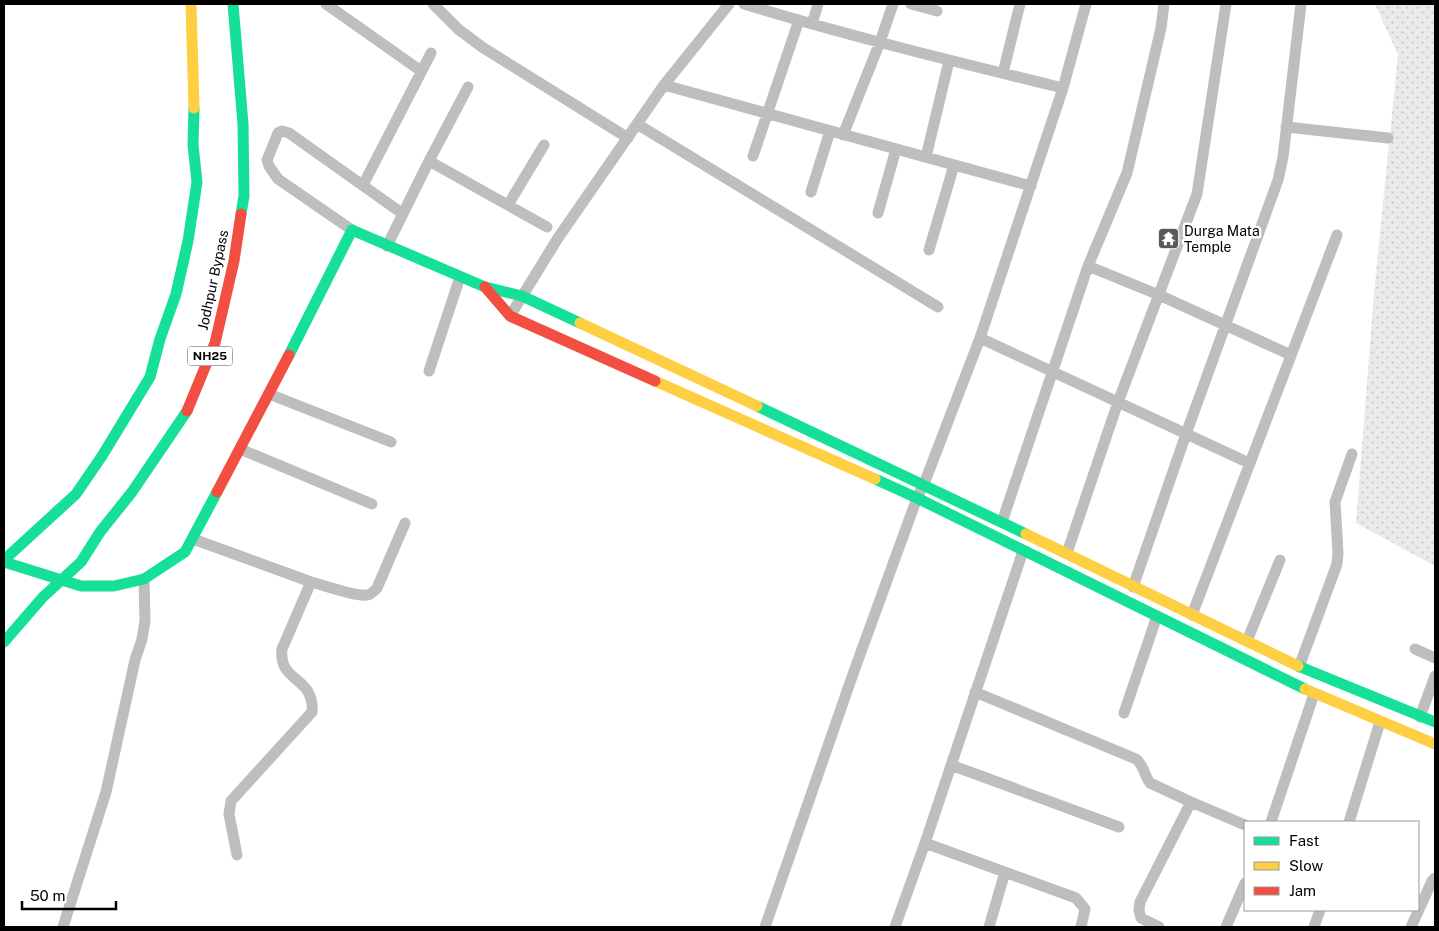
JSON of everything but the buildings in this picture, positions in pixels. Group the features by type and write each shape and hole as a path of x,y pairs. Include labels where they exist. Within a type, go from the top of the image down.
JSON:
{"main road":[{"path":"191,4 194,106 193,145 197,182 188,241 176,294 160,339 150,377 102,456 76,494 4,561 81,586 114,586 144,579 185,552 269,394 352,230 485,287 522,296 924,484 1299,667 1435,722"},
{"name":"Jodhpur Bypass","path":"4,642 43,597 81,562 100,532 132,492 187,412 215,343 234,261 244,196 243,124 233,4"},
{"path":"485,287 510,316 917,498 1314,694 1435,744"}],"street":[{"path":"326,4 421,72"},
{"path":"433,4 458,30 482,47 628,138"},
{"path":"510,316 558,238 664,85 729,4"},
{"path":"744,4 949,61 1063,88"},
{"path":"812,24 818,4"},
{"path":"843,135 893,4"},
{"path":"911,4 936,10"},
{"path":"1003,73 1020,4"},
{"path":"765,927 853,674 917,498 980,338 1063,88 1086,4"},
{"path":"1002,522 1088,266 1127,173 1161,28 1164,4"},
{"path":"1067,554 1118,402 1198,194 1226,4"},
{"path":"1133,587 1278,180 1301,4"},
{"path":"753,156 799,20"},
{"path":"363,185 431,53"},
{"path":"926,157 949,61"},
{"path":"664,85 1031,186"},
{"path":"387,246 468,86"},
{"path":"637,124 938,306"},
{"path":"1286,127 1388,138"},
{"path":"352,230 278,179 272,172 267,160 276,136 282,131 289,133 403,214"},
{"path":"811,192 830,131"},
{"path":"508,205 544,145"},
{"path":"878,213 896,149"},
{"path":"429,161 547,227"},
{"path":"929,250 954,165"},
{"path":"1192,615 1337,235"},
{"path":"1088,266 1159,295 1291,354"},
{"path":"429,371 460,277"},
{"path":"980,338 1249,463"},
{"path":"269,394 392,442"},
{"path":"240,449 372,504"},
{"path":"1299,667 1336,564 1338,553 1335,502 1352,454"},
{"path":"193,539 311,582 368,596 377,588 405,523"},
{"path":"895,927 1023,551"},
{"path":"1247,641 1280,560"},
{"path":"63,927 106,792 135,660 142,639 145,621 144,579"},
{"path":"237,855 229,814 231,800 312,712 313,701 310,691 284,668 281,658 282,649 311,582"},
{"path":"1124,713 1157,616"},
{"path":"1415,650 1435,658"},
{"path":"1420,717 1435,676"},
{"path":"975,692 1136,759 1141,763 1150,783 1244,825"},
{"path":"1271,821 1314,694"},
{"path":"1350,821 1380,722"},
{"path":"951,765 1119,827"},
{"path":"1159,927 1141,918 1140,902 1191,802"},
{"path":"925,843 1076,898 1084,909 1081,927"},
{"path":"989,927 1005,872"},
{"path":"1419,908 1435,878"},
{"path":"1226,927 1244,886"},
{"path":"1314,927 1320,911"},
{"path":"1410,927 1418,911"}],"shaded area":[{"path":"1375,4 1435,4 1435,566 1356,523 1374,293 1398,55"}],"traffic: fast":[{"path":"233,4 243,124 244,196 241,214"},
{"path":"4,560 76,494 102,456 150,377 160,339 176,294 188,241 197,182 193,145 194,108"},
{"path":"289,355 352,230 485,287 522,296 580,323"},
{"path":"757,406 1026,534"},
{"path":"4,642 43,597 81,562 100,532 132,492 187,411"},
{"path":"875,479 1305,689"},
{"path":"4,562 81,586 114,586 144,579 185,552 217,492"},
{"path":"1298,666 1435,722"}],"traffic: slow":[{"path":"191,4 194,108"},
{"path":"580,323 757,406"},
{"path":"655,381 875,479"},
{"path":"1026,534 1298,666"},
{"path":"1305,689 1435,744"}],"traffic: jam":[{"path":"187,411 215,343 234,261 241,214"},
{"path":"485,287 510,316 655,381"},
{"path":"217,492 289,355"}],"place":[{"name":"Durga Mata Temple","path":"1168,239"}]}
